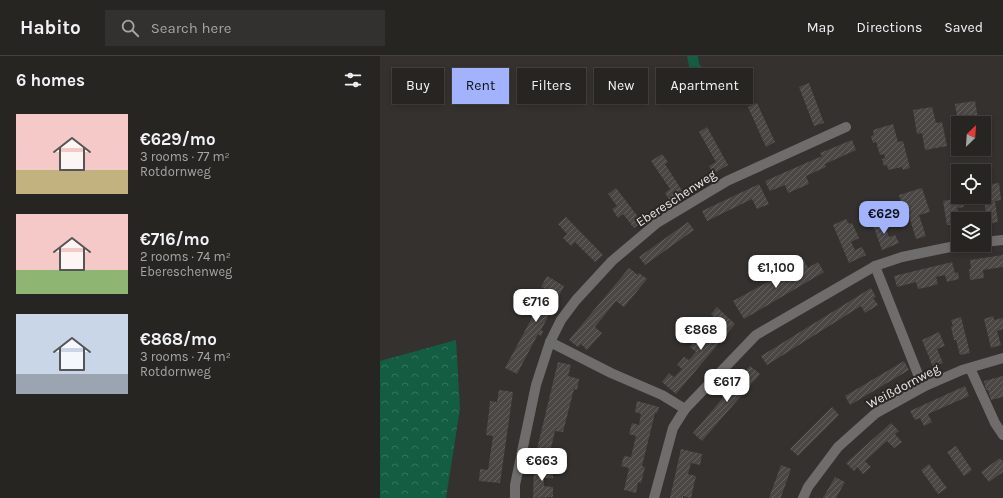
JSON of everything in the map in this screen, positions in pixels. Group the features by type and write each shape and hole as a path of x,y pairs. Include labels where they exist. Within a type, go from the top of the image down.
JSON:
{"street":[{"name":"Ebereschenweg","path":"515,498 515,485 536,385 550,342 561,320 576,300 612,261 656,223 727,181 846,127"},
{"path":"991,241 1003,240"},
{"path":"654,498 673,428 685,409 756,335 875,266 902,257 951,247"},
{"path":"875,266 924,387"},
{"path":"550,342 610,373 662,395 685,409"},
{"name":"Weißdornweg","path":"803,498 808,487 838,447 876,413 924,387 970,368 1003,358"},
{"path":"970,368 995,423 1003,435"}],"green space":[{"path":"687,56 698,56 699,64 703,68 689,68"},
{"path":"456,340 460,409 446,498 380,498 380,361"}],"building":[{"path":"809,83 824,123 814,126 799,87"},
{"path":"975,101 978,116 957,116 955,104"},
{"path":"757,103 775,142 766,147 748,107"},
{"path":"932,107 936,123 942,122 947,146 925,150 922,133 917,134 913,110"},
{"path":"893,124 898,142 903,141 910,168 903,170 902,167 888,170 887,165 884,166 882,159 885,158 884,154 880,155 876,142 873,143 871,136 874,135 873,130"},
{"path":"707,127 728,165 713,174 709,166 716,162 699,132"},
{"path":"852,140 856,150 825,164 826,167 806,176 809,184 788,193 785,185 770,191 765,181 822,156 820,153"},
{"path":"662,154 668,162 665,164 683,192 670,201 665,193 670,189 651,161"},
{"path":"999,183 1001,200 995,201 998,222 991,223 991,212 986,212 985,204 991,204 991,184"},
{"path":"759,184 769,204 757,209 752,199 707,221 702,211"},
{"path":"616,188 642,222 634,228 623,214 618,218 612,209 617,206 608,194"},
{"path":"922,188 930,212 919,215 926,236 916,239 908,213 905,214 899,195"},
{"path":"951,199 951,204 963,204 964,207 957,208 958,212 951,212 951,229 950,225 947,225 943,201"},
{"path":"566,217 603,255 595,262 575,242 571,246 563,238 567,234 558,224"},
{"path":"882,218 889,237 895,235 899,243 882,250 872,222"},
{"path":"846,219 849,224 852,223 859,238 851,242 855,250 862,247 866,255 849,263 833,225"},
{"path":"688,222 694,230 645,265 639,257"},
{"path":"1003,255 1003,267 983,270 984,278 970,280 970,260"},
{"path":"803,259 808,268 818,262 824,272 744,319 733,301 784,273 788,279 798,273 793,265"},
{"path":"952,262 955,273 958,272 959,279 947,282 945,275 936,277 938,284 928,287 918,289 916,282 897,287 894,276"},
{"path":"629,268 638,275 639,273 647,279 624,307 616,301 595,327 602,333 587,350 581,344 578,347 569,340"},
{"path":"547,276 564,286 553,308 555,309 552,316 549,315 541,330 543,331 541,336 538,334 517,374 505,368 535,312 530,310 536,299 541,301 547,290 541,287"},
{"path":"871,288 876,297 873,298 878,305 865,313 861,306 767,365 761,356"},
{"path":"717,307 735,324 676,394 662,382 669,373 674,377 682,369 677,365 684,357 689,360 696,352 690,347 697,338 703,344 711,335 705,330 715,318 711,314"},
{"path":"993,316 994,320 1003,318 1003,329 997,331 1001,345 991,348 984,319"},
{"path":"961,317 970,353 960,355 956,340 954,340 951,320"},
{"path":"939,332 945,346 937,349 943,363 933,367 922,340"},
{"path":"904,361 909,370 850,405 845,396"},
{"path":"558,362 571,365 568,376 579,379 577,390 574,389 563,432 555,431 550,452 537,449"},
{"path":"750,366 760,374 702,441 693,433"},
{"path":"1003,376 1003,397 991,400 988,390 986,390 984,381"},
{"path":"965,386 969,396 928,414 932,422 924,426 920,418 915,420 910,411"},
{"path":"499,390 513,392 500,483 479,481 480,469 488,470 493,436 486,435 490,401 497,402"},
{"path":"637,401 659,407 657,413 655,413 642,466 645,467 641,483 638,482 636,493 624,490 629,468 621,466 624,456 631,457 636,436 629,434 632,423 639,425 641,414 635,412"},
{"path":"832,407 839,415 798,456 790,449"},
{"path":"891,423 899,431 895,434 902,442 894,448 887,441 865,461 871,467 863,474 857,467 854,471 846,463"},
{"path":"956,446 972,470 964,476 947,452"},
{"path":"681,449 702,454 700,465 691,463 688,474 696,476 691,498 683,496 683,498 670,498"},
{"path":"1000,458 1003,462 1003,472 989,482 981,472"},
{"path":"929,464 947,488 938,494 921,470"},
{"path":"781,465 791,469 781,498 769,498"},
{"path":"534,467 553,467 553,478 544,478 544,486 553,487 553,497 533,498"},
{"path":"835,477 845,482 836,498 823,498"}]}
